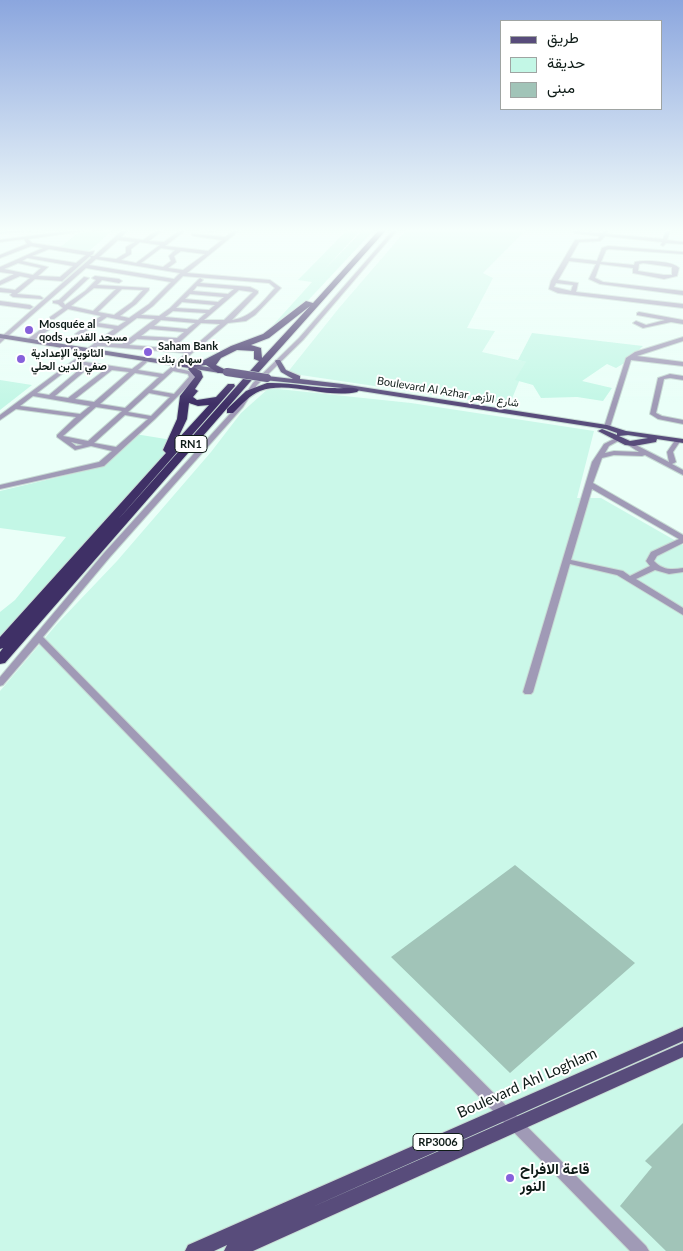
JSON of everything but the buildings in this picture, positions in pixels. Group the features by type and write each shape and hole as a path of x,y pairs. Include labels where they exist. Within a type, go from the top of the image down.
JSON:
{"highway":[{"name":"RN1","path":"0,645 219,399 325,287"},
{"name":"RN1","path":"0,660 331,287"},
{"path":"180,369 206,362 234,348 266,336 315,298"},
{"path":"223,373 211,367 210,364 239,348 255,348 258,353 258,359"},
{"path":"128,500 166,453 184,414 185,396 199,377 198,373 180,369"},
{"path":"219,399 200,404 191,402 188,397 202,380 223,373"},
{"path":"168,469 190,452 249,394 262,387 274,386 337,392 354,390"}],"main road":[{"path":"1,337 30,340 180,369"},
{"path":"1,337 88,351 180,369 266,379"},
{"path":"278,361 282,371 298,378 369,390"},
{"name":"Boulevard Al Azhar شارع الأزهر","path":"266,379 369,390 607,427 620,436"},
{"name":"Boulevard Al Azhar شارع الأزهر","path":"266,379 354,390 589,428 620,436"},
{"path":"620,436 628,444 638,439"},
{"path":"620,436 638,439 678,440"},
{"name":"Boulevard Ahl Loghlam","path":"194,1251 256,1232 421,1158 505,1112 683,1034"},
{"name":"Boulevard Ahl Loghlam","path":"421,1158 518,1125 683,1050"},
{"name":"Boulevard Ahl Loghlam","path":"233,1251 256,1232"}],"street":[{"path":"22,287 13,295 60,302 61,305 115,317 160,318 224,324 248,318 276,292 278,287"},
{"path":"1,337 53,287"},
{"path":"60,302 76,287"},
{"path":"52,318 91,287"},
{"path":"115,287 147,289 134,303 115,317"},
{"path":"0,418 154,302 169,287"},
{"path":"124,346 172,309 194,287"},
{"path":"90,444 148,391 180,369 192,352 224,324 256,291 232,287"},
{"path":"0,683 107,555 345,287"},
{"path":"552,287 552,289 573,293 683,306"},
{"path":"573,293 575,287"},
{"path":"638,287 683,293"},
{"path":"95,312 120,288"},
{"path":"167,350 238,288"},
{"path":"1,337 30,307 58,289 73,290"},
{"path":"645,301 648,289"},
{"path":"0,290 16,292"},
{"path":"189,292 229,296"},
{"path":"181,300 219,304"},
{"path":"0,303 30,307"},
{"path":"0,311 10,304"},
{"path":"172,309 210,312"},
{"path":"639,314 683,322"},
{"path":"78,334 106,315"},
{"path":"636,323 645,327 671,320"},
{"path":"93,324 120,328"},
{"path":"30,340 50,327 48,326"},
{"path":"148,328 188,331"},
{"path":"136,337 179,340"},
{"path":"607,427 626,362 630,357 683,339"},
{"path":"98,344 192,352"},
{"path":"665,344 683,347"},
{"path":"630,357 683,364"},
{"path":"75,362 134,370 180,369"},
{"path":"118,450 64,439 59,436 144,362"},
{"path":"50,397 90,364"},
{"path":"70,400 112,367"},
{"path":"0,487 97,466 118,450 174,396 180,369"},
{"path":"683,378 668,376 661,378 653,414 658,418 683,422"},
{"path":"148,391 174,396"},
{"path":"32,394 70,400 153,418"},
{"path":"14,407 81,416"},
{"path":"528,692 598,456 609,442 620,436"},
{"path":"638,439 672,462 683,467"},
{"path":"672,462 671,448 678,440"},
{"path":"598,456 611,448 628,444 683,473"},
{"path":"598,456 623,452 653,457"},
{"path":"590,484 683,539"},
{"path":"683,539 652,556 650,561 654,566 664,571 683,570"},
{"path":"566,561 614,571 683,612"},
{"path":"630,579 654,566"},
{"path":"38,637 641,1251"}],"shaded area":[{"path":"357,287 488,287 467,328 495,331 482,352 527,362 509,406 287,373"},
{"path":"269,388 411,403 594,431 577,498 601,498 683,545 683,1251 0,1251 0,691 57,624 117,561 211,452 241,413"}],"green space":[{"path":"307,287 320,287 301,308 264,335"},
{"path":"532,333 643,346 626,362 616,368 607,364 582,381 612,388 603,401 577,397 541,398 533,385 515,380 526,362 518,360"},
{"path":"0,380 32,385 0,410"},
{"path":"135,434 172,440 166,453 128,500 0,645 0,612 15,600 66,537 0,528 0,491 101,467"}],"place":[{"name":"Mosquée al qods مسجد القدس","path":"29,330"},
{"name":"Saham Bank سهام بنك","path":"148,352"},
{"name":"الثانوية الإعدادية صفي الدين الحلي","path":"21,359"},
{"name":"قاعة الافراح النور","path":"510,1178"}]}
